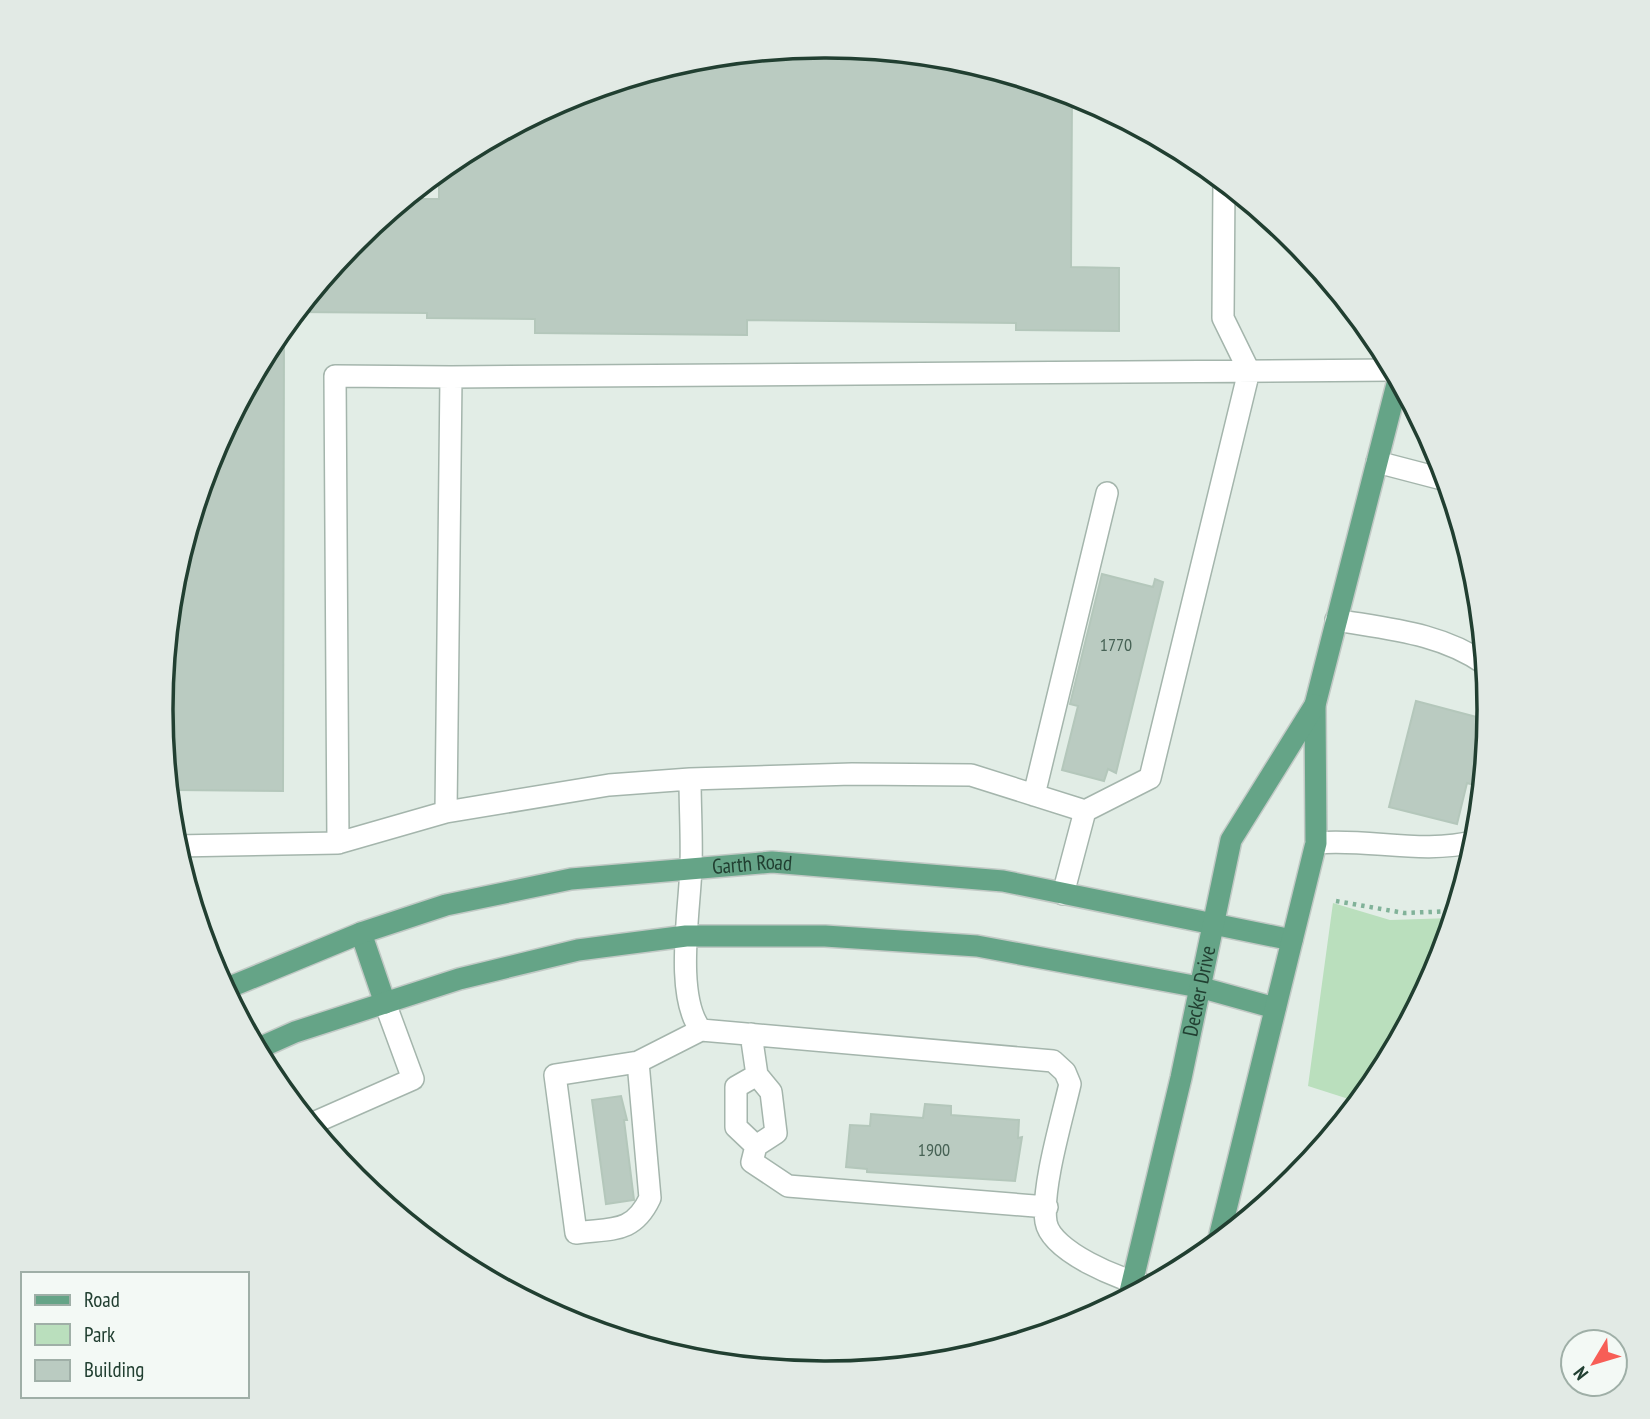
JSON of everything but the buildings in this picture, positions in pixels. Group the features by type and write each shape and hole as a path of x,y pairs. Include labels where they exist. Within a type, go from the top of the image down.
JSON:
{"main road":[{"name":"Decker Drive","path":"1220,1228 1316,843 1315,705 1394,394"},
{"name":"Decker Drive","path":"1137,1281 1231,840 1315,705"},
{"name":"Garth Road","path":"234,985 361,933 458,902 571,879 772,862 1003,881 1292,940"},
{"path":"361,933 386,1003"},
{"path":"267,1045 295,1032 459,979 578,950 685,936 825,936 976,946 1199,987 1275,1008"}],"street":[{"path":"188,846 338,843 446,812 609,785 690,779 933,773 971,775 1085,811 1150,778 1249,371 1223,318 1224,194"},
{"path":"338,843 335,376 1381,370"},
{"path":"446,812 451,377"},
{"path":"1377,462 1433,477"},
{"path":"1034,795 1107,493"},
{"path":"1336,620 1417,634 1463,649 1474,657"},
{"path":"690,779 691,867 685,936 689,1011 701,1030"},
{"path":"1063,894 1085,811"},
{"path":"1316,843 1350,840 1429,849 1463,843"},
{"path":"320,1120 413,1079 386,1003"},
{"path":"638,1062 650,1198 641,1216 627,1227 576,1233 555,1075 638,1062 701,1030 1054,1061 1065,1072 1070,1084 1046,1207 1046,1224 1065,1249 1130,1285"},
{"path":"751,1034 757,1075 771,1092 776,1133 756,1146 752,1162 788,1186 1046,1207"},
{"path":"756,1146 736,1127 736,1087 757,1075"}],"path":[{"path":"1336,901 1404,913 1444,911"}],"green space":[{"path":"1333,903 1390,920 1442,918 1410,998 1367,1072 1347,1099 1308,1086"}]}
